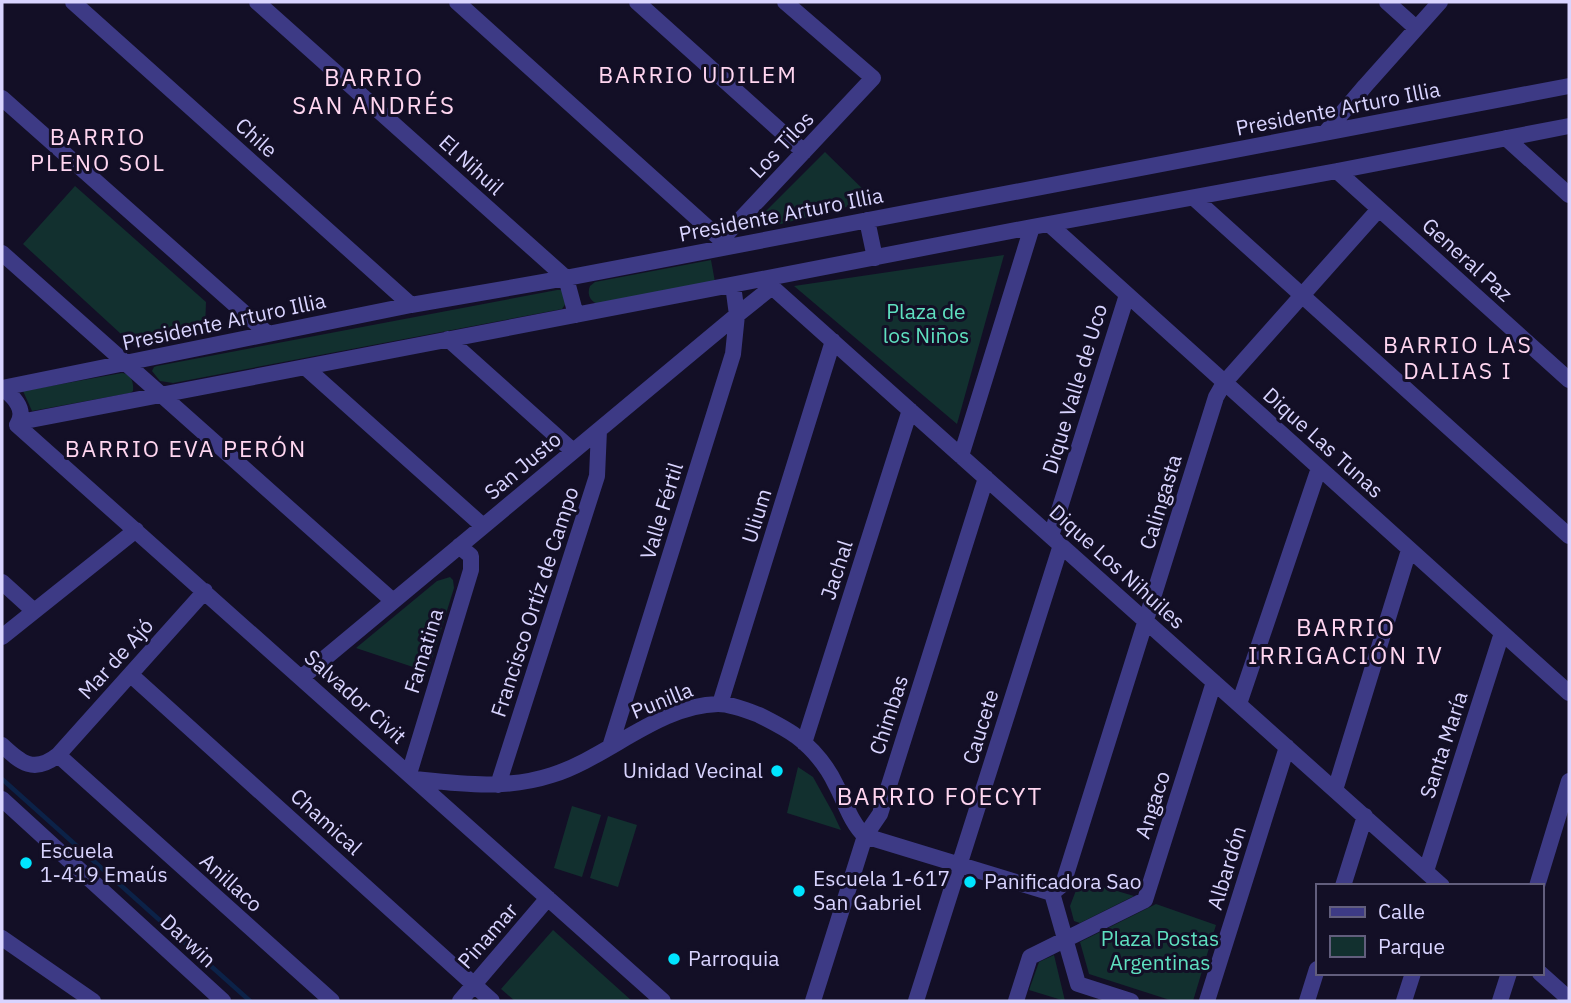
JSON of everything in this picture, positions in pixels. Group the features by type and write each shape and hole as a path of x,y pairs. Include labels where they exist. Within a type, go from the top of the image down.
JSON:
{"street":[{"name":"Chile","path":"73,2 411,305"},
{"name":"El Nihuil","path":"257,2 566,278"},
{"path":"457,2 724,243"},
{"path":"637,2 804,152"},
{"name":"Los Tilos","path":"724,243 873,78 785,2"},
{"path":"1387,2 1416,28"},
{"path":"1326,132 1440,2"},
{"name":"Presidente Arturo Illia","path":"2,388 411,305 566,278 724,243 867,220 1569,86"},
{"path":"2,98 268,334"},
{"path":"13,425 733,285 768,283 1032,227 1569,126"},
{"path":"1506,138 1569,195"},
{"name":"General Paz","path":"1337,171 1569,380"},
{"path":"1194,198 1569,536"},
{"name":"Calingasta","path":"1052,893 1063,884 1216,397 1224,383 1379,209"},
{"path":"867,220 876,258"},
{"name":"Dique Las Tunas","path":"1049,224 1569,693"},
{"path":"961,456 1032,227"},
{"path":"2,253 393,601"},
{"path":"566,278 576,315"},
{"name":"Dique Los Nihuiles","path":"768,283 1440,884"},
{"name":"San Justo","path":"301,678 737,314 768,283"},
{"name":"Valle Fértil","path":"610,747 733,354 737,314 733,285"},
{"name":"Dique Valle de Uco","path":"1056,540 1127,295"},
{"path":"448,339 573,451"},
{"name":"Ulium","path":"720,704 833,341"},
{"path":"305,367 483,526"},
{"path":"2,388 20,408 21,418 13,425"},
{"name":"Jachal","path":"804,743 910,410"},
{"name":"Salvador Civit","path":"13,425 136,530 663,1001"},
{"name":"Francisco Ortíz de Campo","path":"498,786 597,476 598,430"},
{"path":"1239,704 1320,468"},
{"name":"Chimbas","path":"813,1001 865,836 880,814 986,478"},
{"path":"2,637 136,530"},
{"name":"Caucete","path":"916,1001 960,864 1056,540"},
{"name":"Famatina","path":"412,776 471,570 471,555 459,546"},
{"path":"1335,790 1409,550"},
{"path":"2,582 34,611"},
{"name":"Mar de Ajó","path":"58,755 205,592"},
{"name":"Santa María","path":"1426,871 1502,633"},
{"name":"Chamical","path":"131,675 492,1001"},
{"name":"Angaco","path":"1016,1001 1030,957 1145,900 1214,681"},
{"name":"Punilla","path":"412,776 463,785 498,786 522,783 579,765 649,724 669,716 702,705 720,704 766,719 804,743 835,782 851,816 865,836"},
{"path":"2,745 19,761 35,766 48,763 58,755"},
{"name":"Albardón","path":"1207,1001 1287,747"},
{"name":"Anillaco","path":"58,755 331,1001"},
{"path":"1538,884 1569,781"},
{"name":"Darwin","path":"2,799 223,1001"},
{"path":"1344,884 1365,816"},
{"path":"865,836 1052,893 1078,984 1113,998 1131,1001"},
{"name":"Pinamar","path":"460,1001 548,898"},
{"path":"2,938 89,1000"},
{"path":"1307,1001 1316,972"},
{"path":"1404,1001 1412,975"},
{"path":"1500,1001 1508,975"},
{"path":"1542,975 1569,999"}],"green space":[{"path":"825,152 874,200 769,227 760,217"},
{"path":"75,186 206,302 205,329 146,347 133,345 23,244"},
{"name":"Plaza de los Niños","path":"1004,255 957,424 794,286"},
{"path":"711,260 715,282 597,304 589,296 590,286 595,282"},
{"path":"557,290 563,292 566,303 562,309 173,383 160,381 152,371 157,366"},
{"path":"122,373 128,375 132,382 133,391 130,393 32,411 23,391"},
{"path":"450,577 454,588 428,672 356,648 437,581"},
{"path":"798,767 813,777 841,830 787,813"},
{"path":"572,806 601,815 582,877 554,868"},
{"path":"608,816 637,825 618,887 590,878"},
{"name":"Plaza Postas Argentinas","path":"1080,880 1134,896 1080,923 1074,921 1070,906"},
{"name":"Plaza Postas Argentinas","path":"1156,904 1216,925 1193,1001 1173,1001 1089,974 1080,942"},
{"path":"553,930 632,1001 515,1001 501,989"},
{"name":"Plaza Postas Argentinas","path":"1054,955 1065,1001 1029,990 1039,962"}],"waterway":[{"path":"2,779 250,1001"}],"place":[{"name":"Unidad Vecinal","path":"777,771"},
{"name":"Escuela 1-419 Emaús","path":"26,863"},
{"name":"Panificadora Sao","path":"970,882"},
{"name":"Escuela 1-617 San Gabriel","path":"799,891"},
{"name":"Parroquia","path":"674,959"}],"district":[{"name":"BARRIO UDILEM","path":"698,75"},
{"name":"BARRIO SAN ANDRÉS","path":"374,92"},
{"name":"BARRIO PLENO SOL","path":"98,150"},
{"name":"BARRIO LAS DALIAS I","path":"1458,358"},
{"name":"BARRIO EVA PERÓN","path":"186,449"},
{"name":"BARRIO IRRIGACIÓN IV","path":"1346,642"},
{"name":"BARRIO FOECYT","path":"940,797"}]}
